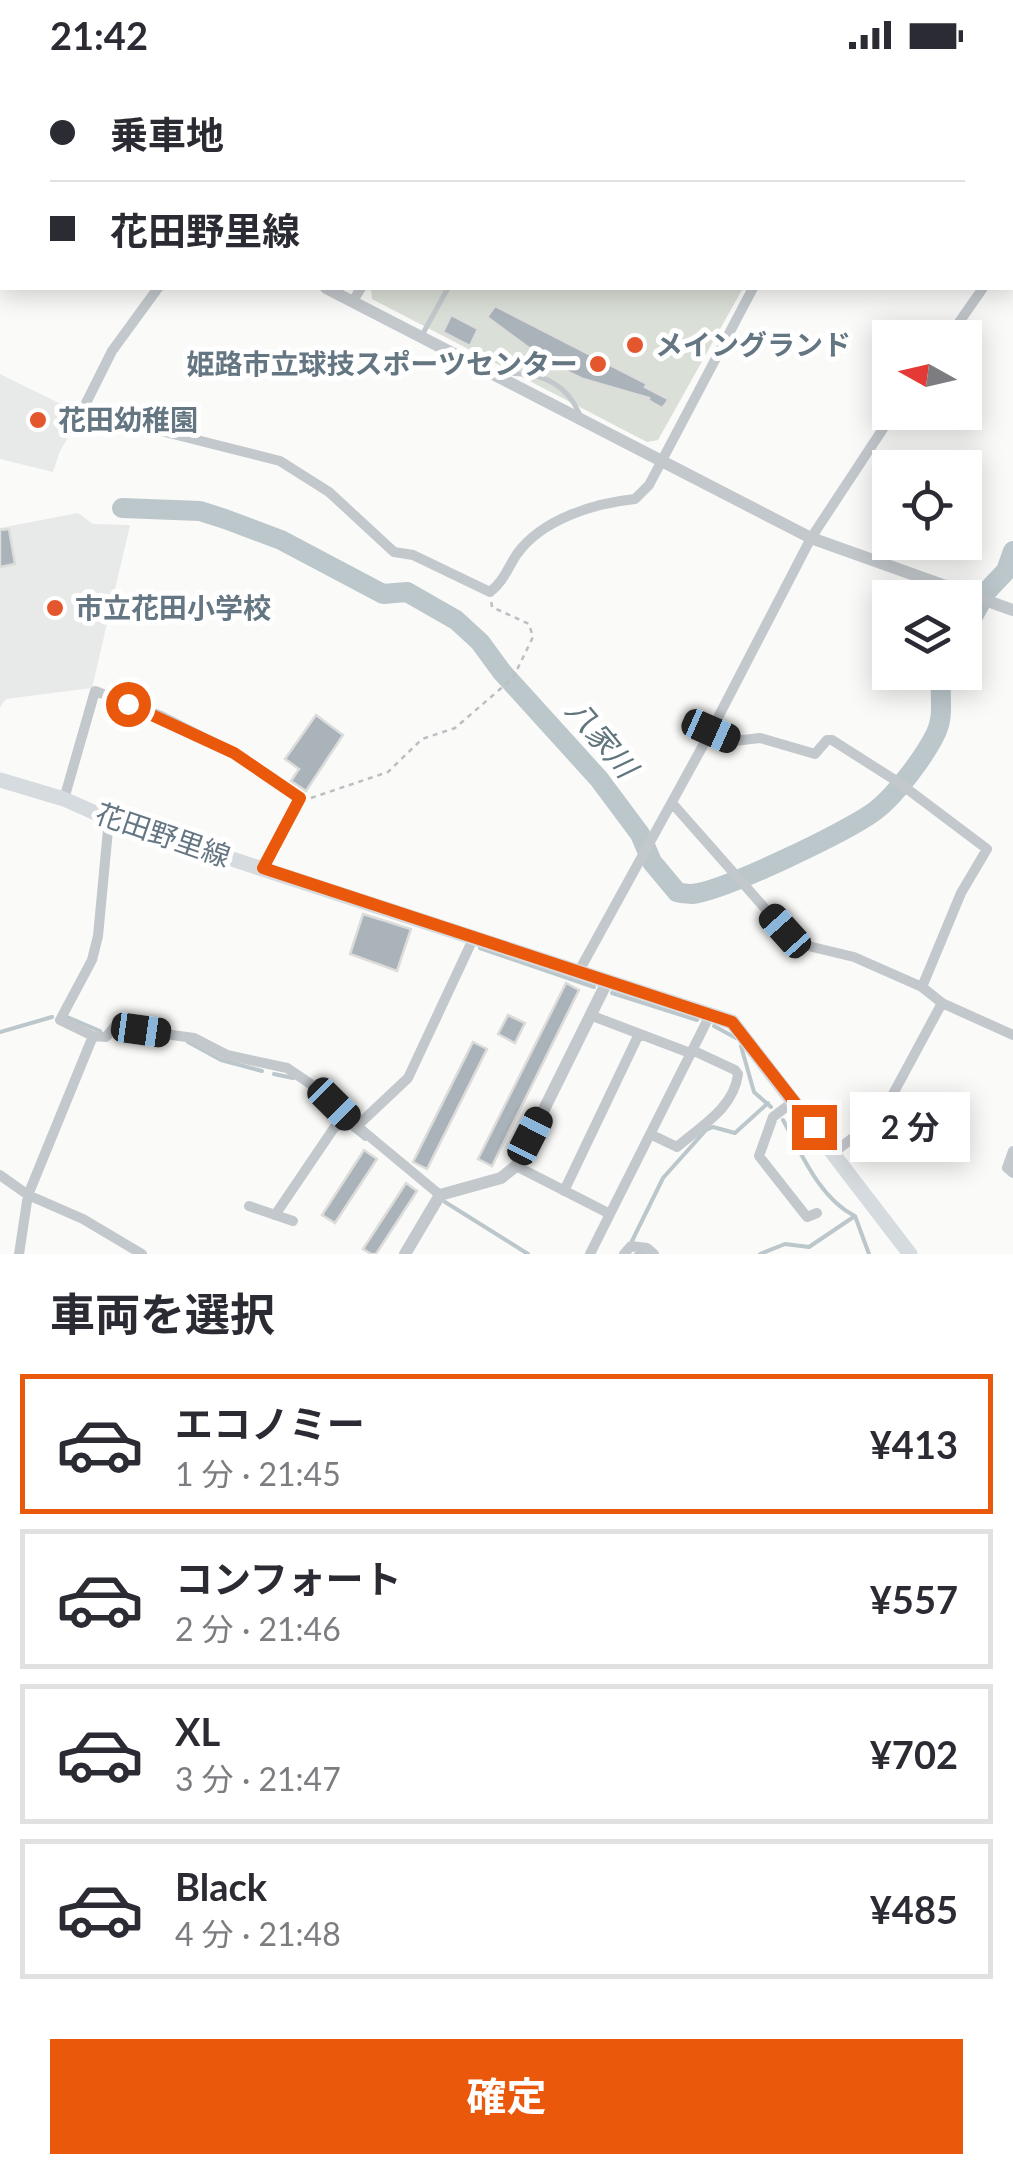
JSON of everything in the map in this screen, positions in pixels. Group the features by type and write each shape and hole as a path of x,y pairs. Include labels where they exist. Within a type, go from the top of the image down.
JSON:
{"main road":[{"name":"花田野里線","path":"0,780 732,1022 910,1254"}],"street":[{"path":"157,290 112,351 86,405 91,414 128,430 161,431 280,462 329,492 394,552 413,555 490,592 505,580 518,553 544,529 602,502 636,499 649,485 752,290"},
{"path":"330,290 812,538 1013,610"},
{"path":"353,302 360,290"},
{"path":"961,320 982,290"},
{"path":"580,971 812,538 881,430"},
{"path":"64,799 94,691 161,716 234,753 300,798 263,868"},
{"path":"711,731 734,741 760,738 805,754 814,754 832,740 898,782 987,849 961,892 922,987"},
{"path":"672,803 785,931 804,945 854,957 922,987 942,1003 1013,1035"},
{"path":"109,819 98,936 92,960 60,1020 92,1036 106,1036 114,1027 194,1038 228,1056 287,1068 318,1089 348,1122 440,1195"},
{"path":"274,1215 300,1175 348,1122 408,1078 474,937"},
{"path":"405,1254 440,1195 501,1178 516,1166 607,982"},
{"path":"833,1152 886,1108 942,1003"},
{"path":"590,1254 710,1015"},
{"path":"590,1016 691,1052 738,1074 736,1087 721,1109 677,1147 650,1134"},
{"path":"564,1191 639,1034"},
{"path":"19,1254 28,1196 92,1036"},
{"path":"794,1102 772,1117 760,1156 808,1217 818,1213"},
{"path":"1013,1151 1007,1168 1013,1173"},
{"path":"516,1166 610,1214"},
{"path":"0,1175 28,1196 83,1219 142,1254"},
{"path":"248,1206 293,1220"},
{"path":"624,1254 630,1246 647,1248 654,1254"}],"lane":[{"path":"421,337 447,290"}],"path":[{"path":"300,798 314,798 388,772 422,739 456,728 513,678 533,636 529,624 492,607 490,592"}],"shaded area":[{"name":"姫路市立球技スポーツセンター","path":"371,290 742,290 658,440 647,442 372,299"},
{"name":"花田幼稚園","path":"0,374 75,411 76,424 53,472 0,459"},
{"name":"市立花田小学校","path":"78,513 93,524 130,525 92,688 6,699 0,707 0,528"}],"building":[{"path":"495,306 647,384 645,387 668,399 667,402 662,408 649,398 583,379 548,362 487,317"},
{"path":"451,315 478,329 470,346 443,332"},
{"path":"9,529 15,564 0,567 0,530"},
{"path":"316,715 343,735 306,791 291,781 299,769 285,759"},
{"path":"363,914 411,929 397,971 350,954"},
{"path":"566,983 579,990 492,1166 478,1159"},
{"path":"508,1015 525,1023 515,1043 498,1034"},
{"path":"473,1042 487,1049 427,1169 413,1162"},
{"path":"364,1150 377,1159 335,1223 322,1215"},
{"path":"406,1183 417,1191 376,1254 371,1254 363,1249"}],"waterway":[{"name":"八家川","path":"122,508 200,511 225,519 281,540 383,594 407,592 456,620 480,642 502,672 599,779 640,834 652,862 680,893 708,890 757,872 875,811 909,775 936,733 941,690"},
{"name":"八家川","path":"982,600 1006,571 1013,551"},
{"path":"480,948 594,987"},
{"path":"612,993 697,1020"},
{"path":"0,1032 52,1017"},
{"path":"67,1017 100,1031"},
{"path":"714,1026 736,1038"},
{"path":"119,1033 159,1038"},
{"path":"188,1042 221,1060 262,1071"},
{"path":"741,1046 754,1092 771,1107"},
{"path":"274,1074 293,1078"},
{"path":"321,1098 365,1139"},
{"path":"632,1241 663,1178 706,1130 713,1127 735,1133 768,1103"},
{"path":"783,1120 822,1187 855,1216"},
{"path":"445,1202 528,1254"},
{"path":"760,1254 785,1244 809,1247 855,1216 869,1254"},
{"path":"636,1254 644,1254"}],"place":[{"name":"メイングランド","path":"635,345"},
{"name":"姫路市立球技スポーツセンター","path":"598,364"},
{"name":"花田幼稚園","path":"38,420"},
{"name":"市立花田小学校","path":"55,608"}],"route":[{"path":"128,704 234,753 300,798 263,868 732,1022 814,1127"}]}
